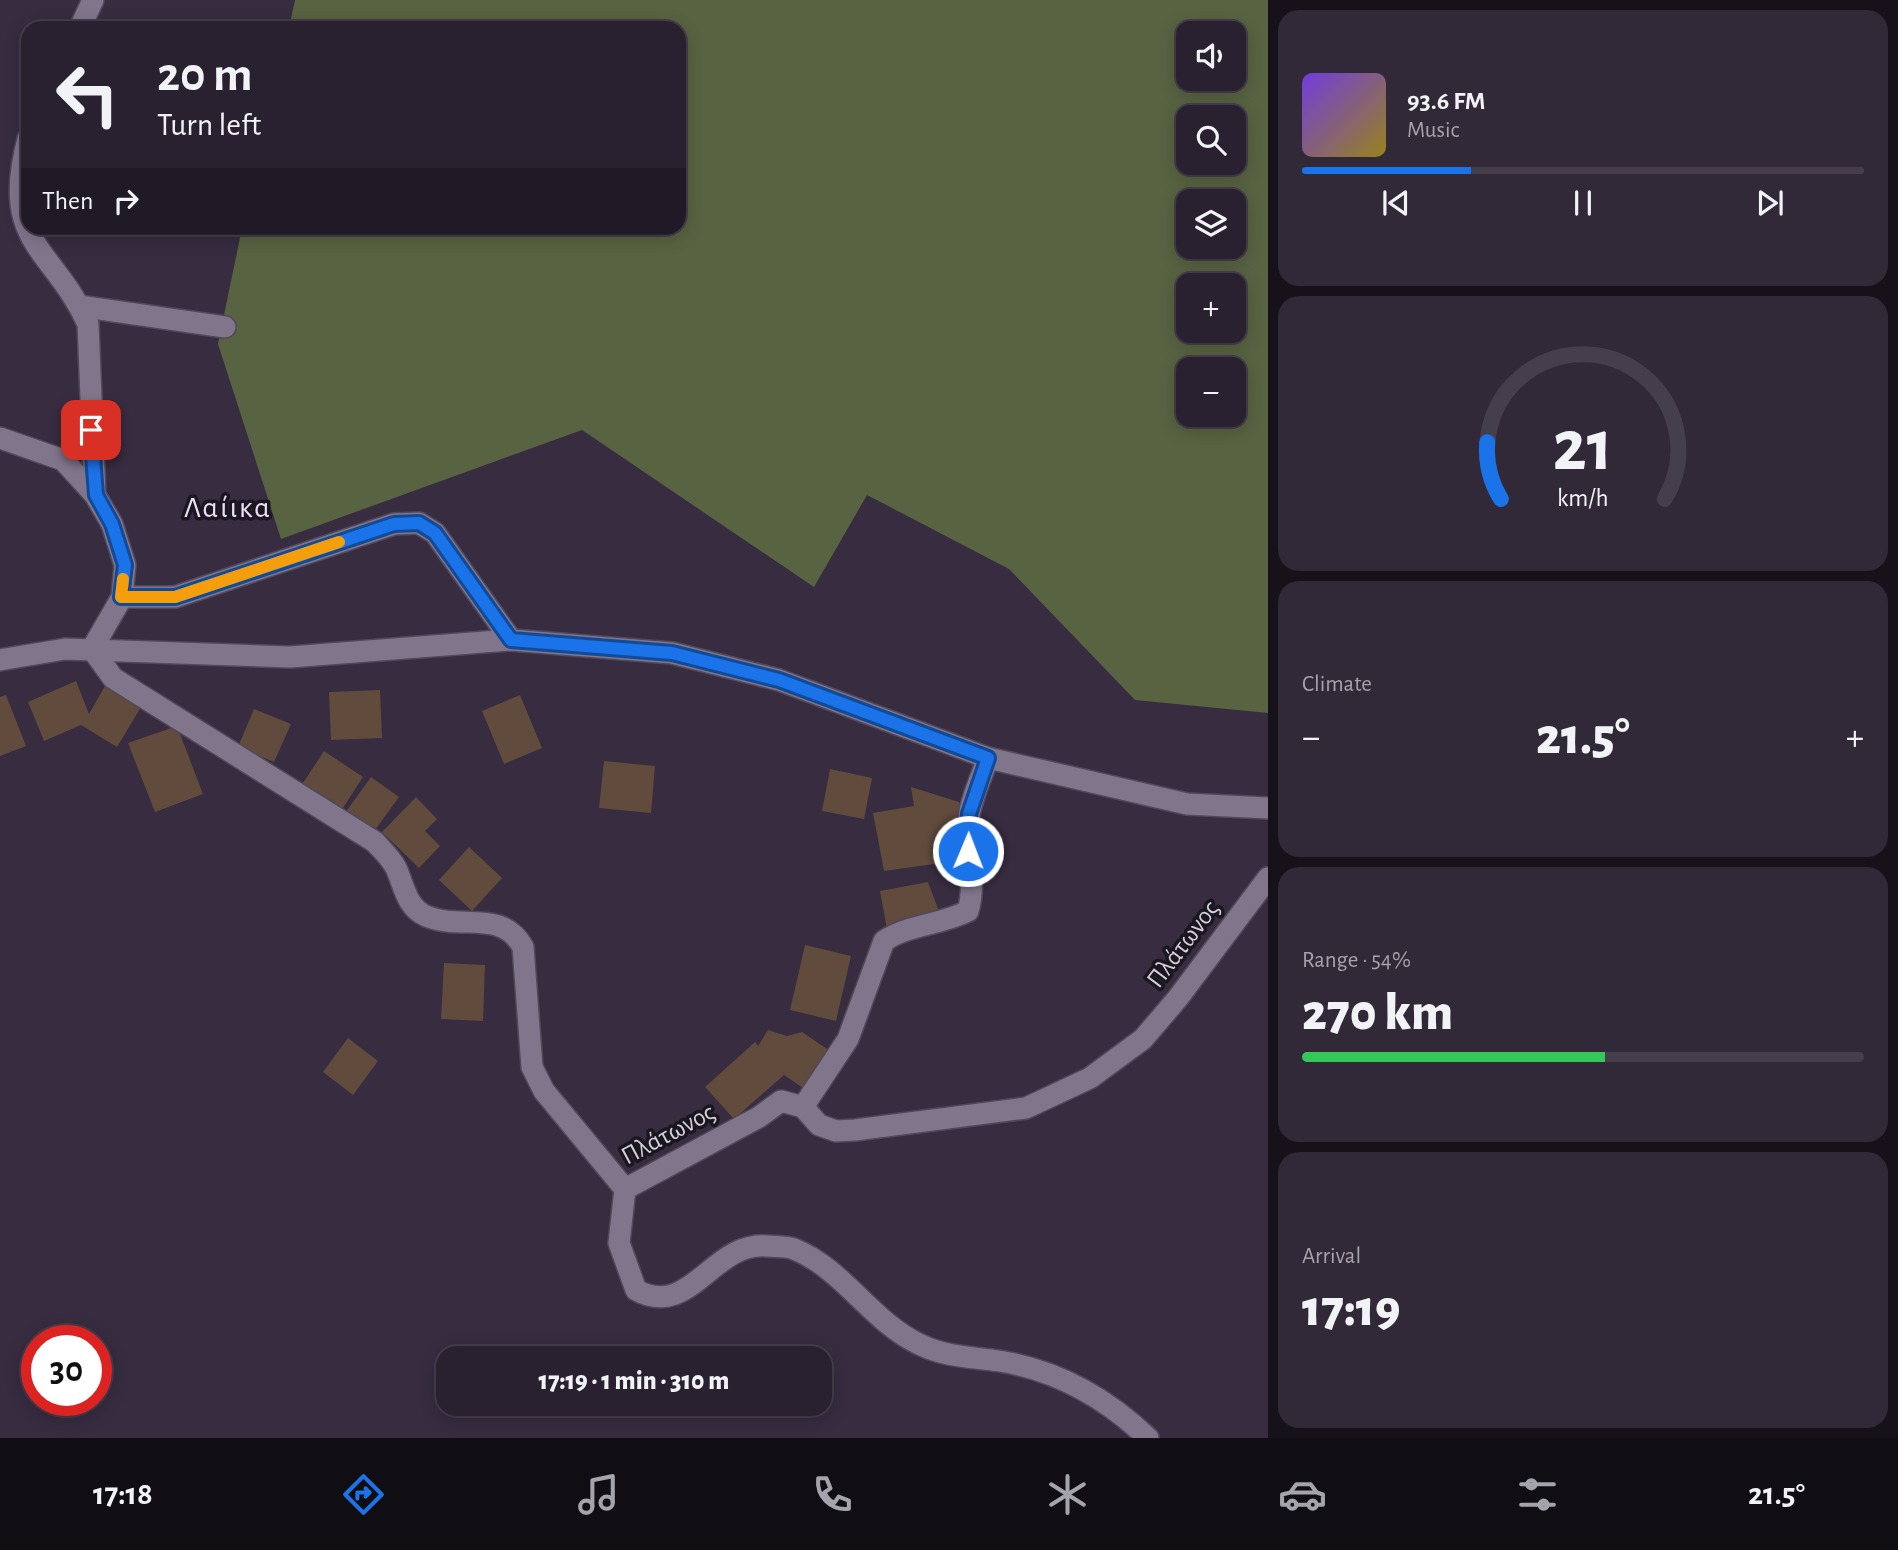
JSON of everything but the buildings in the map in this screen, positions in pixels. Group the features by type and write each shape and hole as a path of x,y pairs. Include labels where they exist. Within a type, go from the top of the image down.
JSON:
{"street":[{"path":"83,21 93,0"},
{"path":"21,153 5,206 21,235"},
{"path":"21,235 28,247 79,306 88,324 96,495"},
{"path":"79,306 225,327"},
{"path":"0,438 63,460 96,495 112,524 125,565 121,597 92,649"},
{"path":"121,597 175,597 394,524 419,523 435,533 511,640"},
{"path":"0,660 41,651 92,649 290,657 511,640 672,653 779,680 988,758 1187,804 1268,808"},
{"path":"92,649 113,678 376,842 395,865 409,902 425,916 495,924 514,931 523,947 532,1067 544,1091 625,1189"},
{"path":"803,1107 848,1039 884,941 897,932 952,920 968,911 973,895 968,851 969,814 988,758"},
{"name":"Πλάτωνος","path":"1148,1438 1115,1410 1078,1387 1044,1371 955,1357 920,1345 884,1321 823,1266 792,1248 761,1245 734,1253 672,1298 653,1299 636,1290 619,1243 625,1189 759,1117 781,1101 803,1107 819,1125 836,1130 855,1130 1026,1108 1090,1078 1143,1039 1178,998 1268,878"}],"green space":[{"path":"295,0 1268,0 1268,713 1135,700 1009,569 867,495 814,587 582,430 281,539 218,344 241,235 686,235 686,21 290,21"}],"slow traffic":[{"path":"123,579 121,597 175,597 339,542"}],"district":[{"name":"Λαίικα","path":"228,508"}],"route":[{"path":"91,430 96,495 112,524 125,565 121,597 175,597 394,524 419,523 435,533 511,640 672,653 779,680 988,758 969,814 968,851"}]}
